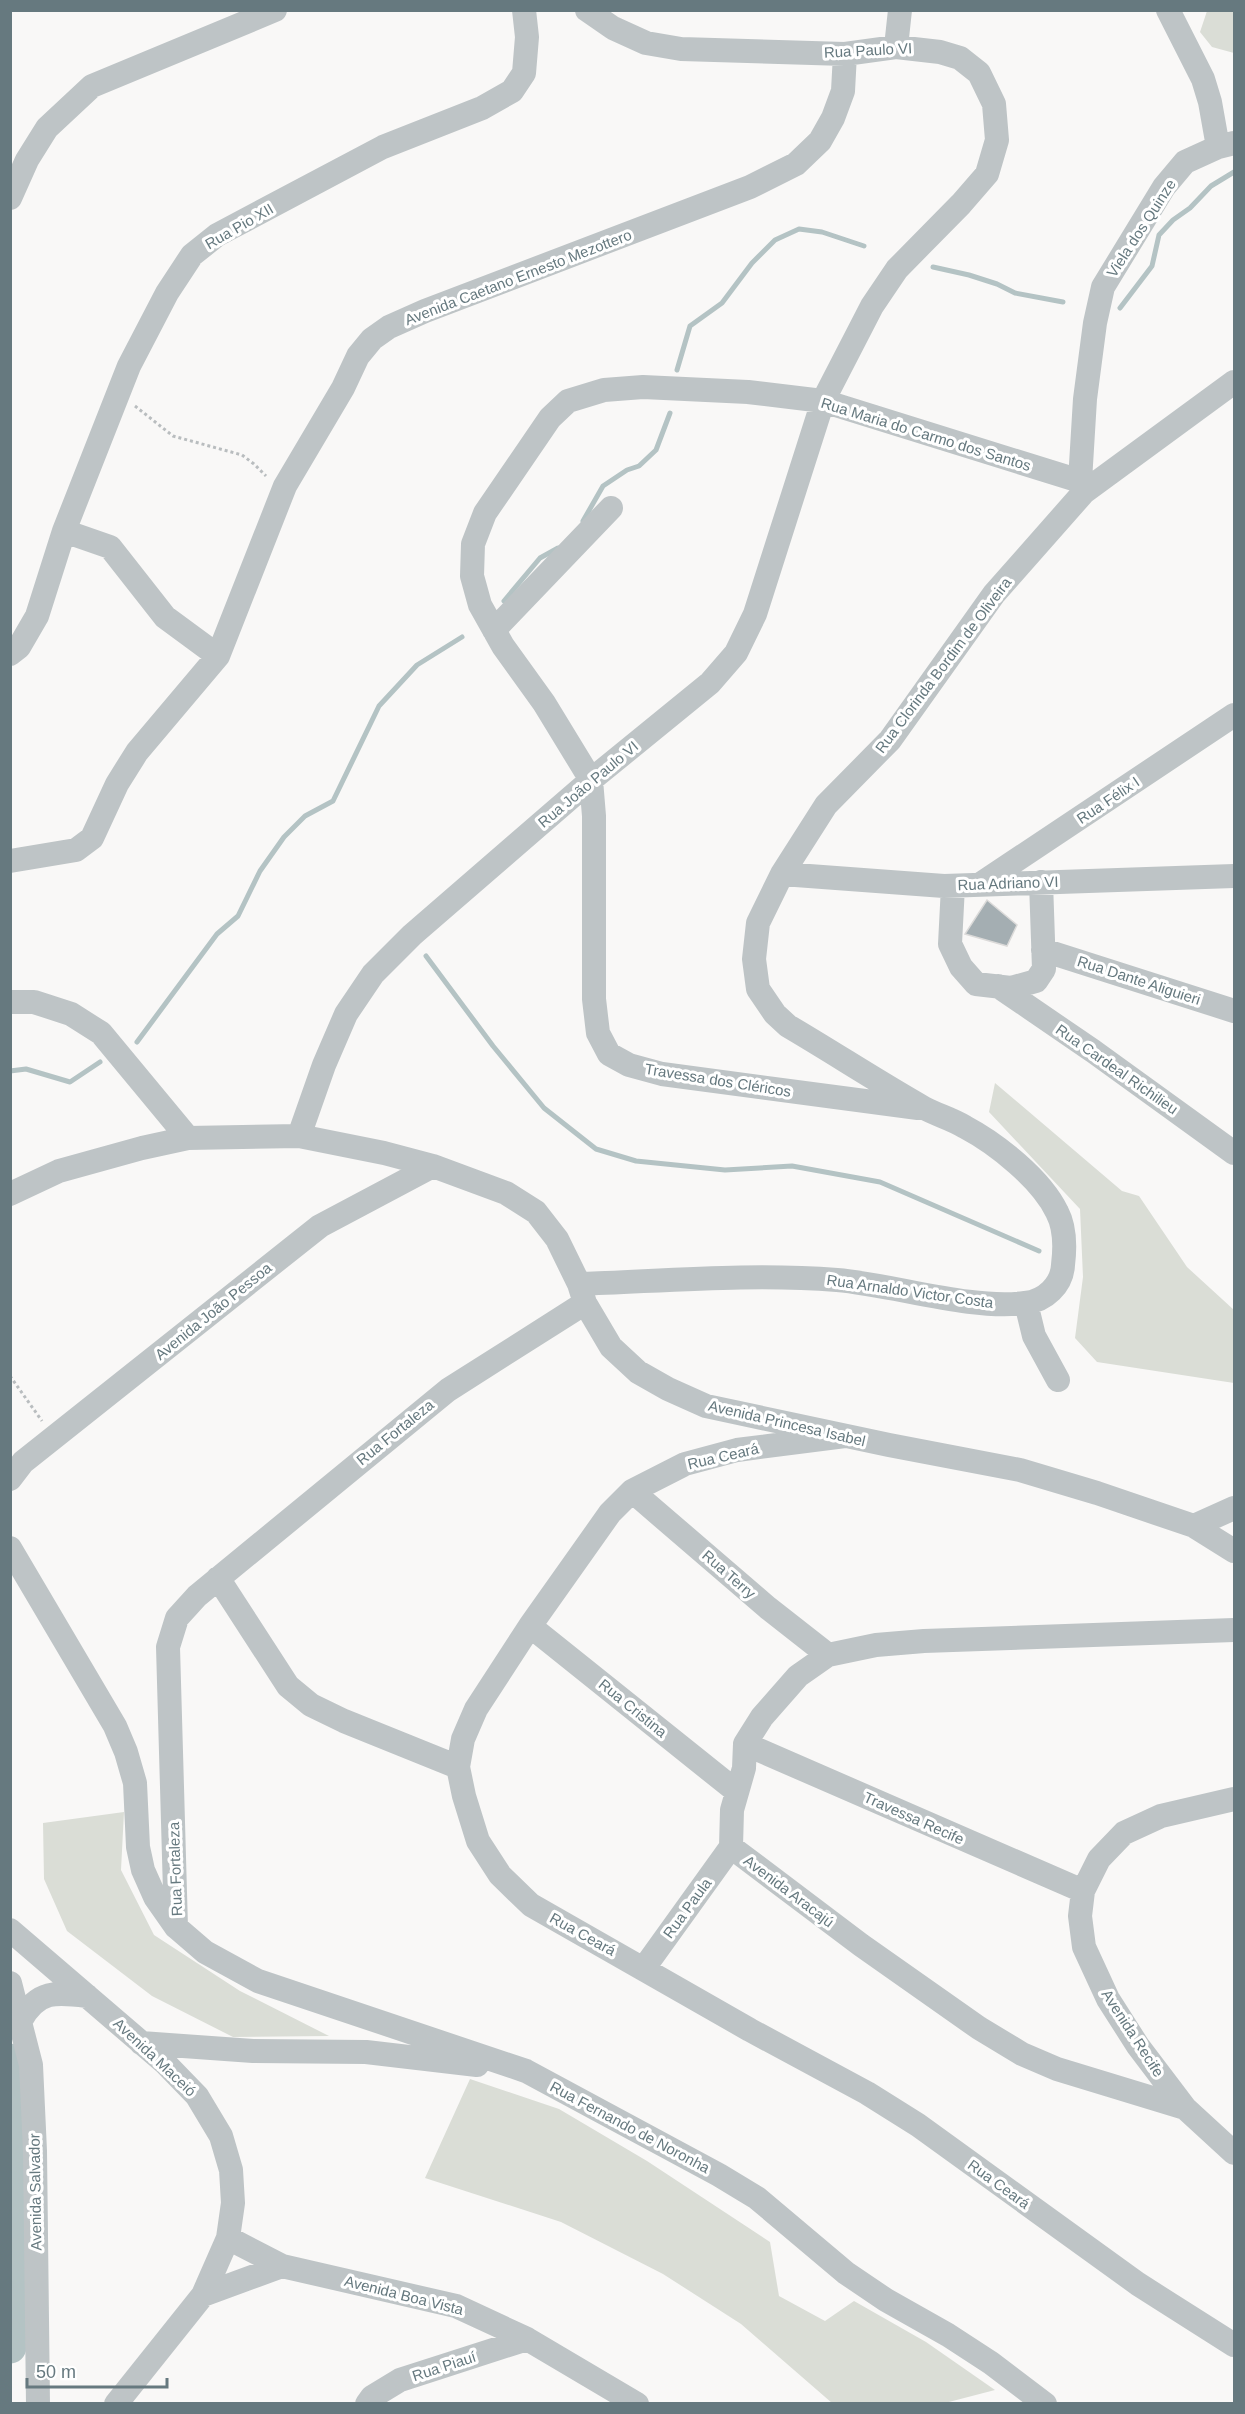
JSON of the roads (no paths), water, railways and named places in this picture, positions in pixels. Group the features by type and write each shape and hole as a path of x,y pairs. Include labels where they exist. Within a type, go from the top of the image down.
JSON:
{"street":[{"path":"10,198 27,160 46,128 92,86 275,10"},
{"name":"Rua Pio XII","path":"10,654 19,647 37,616 64,531 129,366 167,292 192,255 217,235 383,147 482,108 512,91 524,73 527,37 524,10"},
{"name":"Rua Paulo VI","path":"587,10 613,28 646,43 681,49 845,54 896,47 921,48 960,58 979,73 994,104 997,140 987,174 897,269 872,306 823,401"},
{"path":"896,47 900,10"},
{"path":"1168,10 1203,79 1226,145"},
{"name":"Avenida Caetano Ernesto Mezottero","path":"10,861 76,850 92,838 117,784 137,752 218,656 285,486 343,388 358,356 372,339 389,327 425,311 750,188 796,164 820,141 833,118 843,91 845,54"},
{"name":"Viela dos Quinze","path":"1082,486 1085,399 1095,323 1103,287 1164,188 1185,162 1226,145"},
{"name":"Rua Clorinda Bordim de Oliveira","path":"782,874 826,805 890,740 994,594 1082,486 1234,382"},
{"name":"Rua Maria do Carmo dos Santos","path":"591,780 544,703 494,630 480,604 472,576 473,544 485,513 550,418 568,401 604,390 643,387 748,392 823,401 1082,486"},
{"name":"Rua João Paulo VI","path":"299,1136 324,1065 346,1014 373,974 412,935 591,780 710,683 736,653 755,614 823,401"},
{"path":"494,630 611,508"},
{"path":"64,531 110,547 165,617 218,656"},
{"name":"Rua Félix I","path":"982,883 1234,715"},
{"name":"Travessa dos Cléricos","path":"591,780 594,816 594,999 598,1033 609,1054 629,1065 662,1074 926,1109"},
{"name":"Rua Adriano VI","path":"782,874 953,886 982,883 1234,876"},
{"name":"Rua Arnaldo Victor Costa","path":"582,1294 759,1277 837,1280 996,1304 1026,1303 1046,1297 1063,1275 1065,1247 1058,1213 1039,1185 1010,1158 966,1127 926,1109 788,1026 775,1014 758,989 754,959 758,923 782,874"},
{"path":"953,886 950,944 961,968 976,984 1011,988 1036,981 1044,969 1041,882"},
{"name":"Rua Dante Aliguieri","path":"1044,950 1234,1011"},
{"name":"Rua Cardeal Richilieu","path":"998,986 1093,1051 1234,1154"},
{"path":"10,1002 34,1002 70,1014 101,1033 188,1138"},
{"name":"Avenida Princesa Isabel","path":"10,1194 59,1171 188,1138 299,1136 384,1153 433,1166 506,1193 536,1212 557,1239 582,1294 611,1347 638,1372 668,1389 706,1406 1020,1470 1194,1526 1234,1551"},
{"name":"Avenida João Pessoa","path":"10,1479 22,1462 320,1226 433,1166"},
{"name":"Rua Fortaleza","path":"176,1927 168,1647 177,1618 196,1596 448,1389 582,1294"},
{"path":"1026,1303 1034,1336 1058,1380"},
{"name":"Rua Ceará","path":"845,1436 737,1450 685,1464 632,1491 610,1513 530,1626 476,1709 463,1739 458,1767 478,1841 500,1875 531,1905 750,2030 867,2093 918,2125 1138,2284 1234,2345"},
{"name":"Rua Terry","path":"632,1491 768,1608 828,1655"},
{"path":"1194,1526 1234,1508"},
{"path":"10,1548 115,1726 135,1783 138,1847 142,1870 154,1897 176,1927"},
{"path":"218,1578 262,1650 288,1686 311,1705 344,1721 458,1767"},
{"name":"Rua Cristina","path":"530,1626 736,1791"},
{"name":"Avenida Aracajú","path":"1185,2108 1057,2069 1022,2054 979,2028 870,1952 731,1847 732,1810 744,1768 745,1744 762,1717 798,1676 828,1655 876,1645 924,1641 1234,1630"},
{"name":"Travessa Recife","path":"745,1744 1083,1891"},
{"name":"Avenida Recife","path":"1232,1802 1161,1816 1124,1833 1099,1859 1083,1891 1080,1916 1084,1947 1108,1999 1138,2046 1185,2108 1234,2153"},
{"name":"Rua Paula","path":"644,1968 731,1847"},
{"name":"Rua Fernando de Noronha","path":"176,1927 205,1952 258,1981 526,2071 757,2198 846,2272 886,2300 948,2335 1046,2403"},
{"name":"Avenida Maceió","path":"10,1930 87,1995 197,2096 221,2136 231,2170 233,2203 228,2238 203,2295 116,2403"},
{"name":"Avenida Salvador","path":"10,1983 31,2065 35,2151 38,2403"},
{"path":"21,2020 29,2005 41,1997 59,1993 87,1995"},
{"path":"141,2043 253,2051 366,2052 526,2071"},
{"name":"Avenida Boa Vista","path":"228,2238 282,2266 456,2306 527,2339 637,2403"},
{"path":"203,2295 282,2266"},
{"name":"Rua Piauí","path":"367,2403 372,2397 400,2380 527,2339"}],"waterway":[{"path":"1120,308 1152,266 1159,235 1211,186 1234,172"},
{"path":"677,370 690,326 722,303 752,263 775,240 799,229 822,232 864,246"},
{"path":"933,267 969,275 997,284 1015,293 1063,302"},
{"path":"583,521 603,486 627,470 639,466 656,450 670,413"},
{"path":"504,601 540,558 558,548"},
{"path":"137,1042 217,934 238,916 260,871 284,837 305,816 333,801 379,706 417,665 462,637"},
{"path":"426,956 493,1046 544,1108 596,1149 636,1161 725,1170 792,1166 880,1182 1039,1251"},
{"path":"10,1071 26,1069 70,1082 100,1062"},
{"path":"10,2060 19,2125 10,2347"}]}
